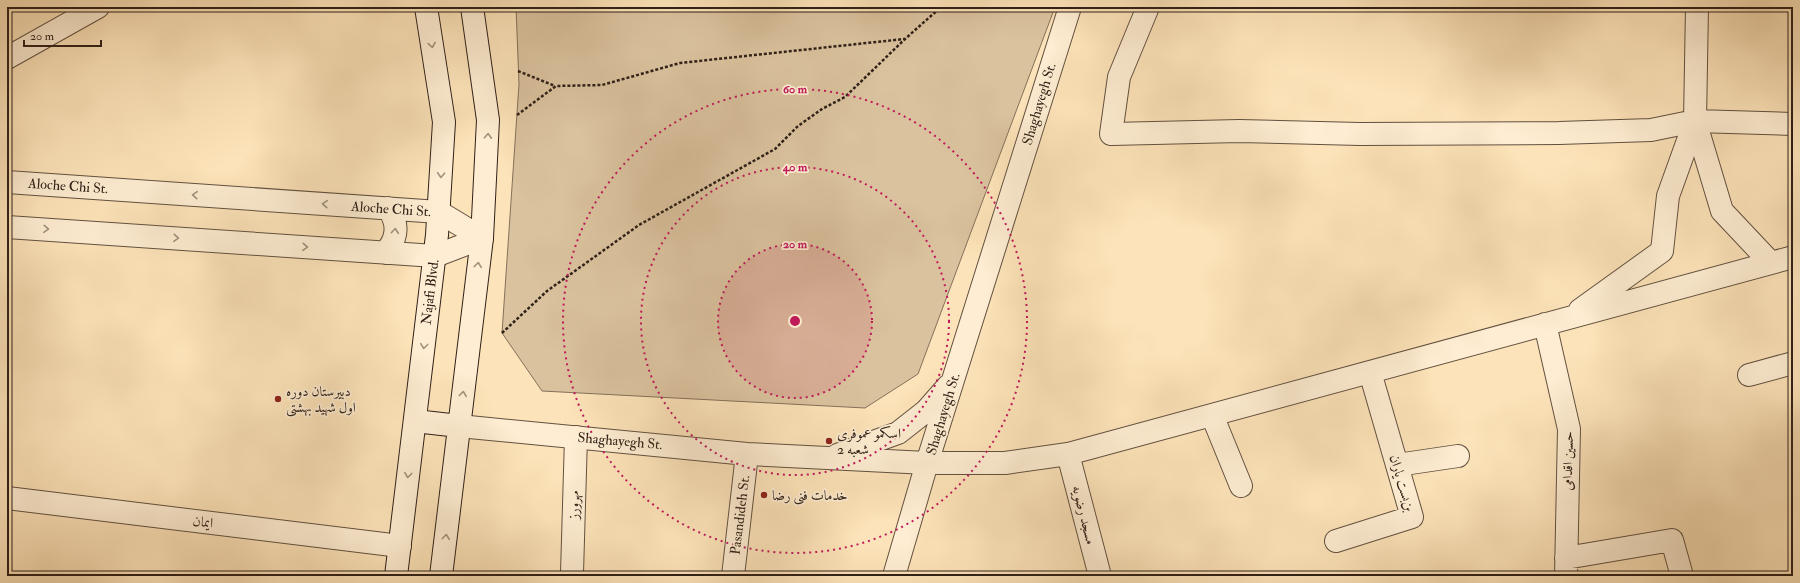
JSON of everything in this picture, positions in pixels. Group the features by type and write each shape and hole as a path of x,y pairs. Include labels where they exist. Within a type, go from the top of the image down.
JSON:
{"street":[{"path":"7,58 98,7"},
{"name":"Najafi Blvd.","path":"396,576 435,256 444,122 426,7"},
{"path":"441,576 482,238 488,120 472,7"},
{"name":"Shaghayegh St.","path":"415,421 747,454 928,464 1070,7"},
{"path":"1148,7 1118,77 1111,134 1239,131 1360,134 1559,133 1651,130 1695,121 1793,124"},
{"path":"1697,7 1695,121 1722,211 1771,263"},
{"path":"1569,318 1662,251 1668,196 1695,121"},
{"name":"Aloche Chi St.","path":"7,182 438,212 482,238"},
{"path":"385,253 394,241 396,226 394,217 388,208"},
{"path":"7,227 435,256 482,238"},
{"path":"894,576 928,464 1005,463 1068,454 1793,257"},
{"name":"حسین اقدامی","path":"1545,324 1570,429 1566,567"},
{"path":"1749,375 1793,363"},
{"name":"بن‌بست یاران","path":"1336,541 1412,518 1370,372"},
{"path":"827,458 898,433 926,411 954,379"},
{"path":"1212,415 1241,486"},
{"name":"مهرورز","path":"572,573 576,437"},
{"name":"Pasandideh St.","path":"733,576 747,454"},
{"name":"مسجد رضویه","path":"1068,454 1100,576"},
{"path":"1397,464 1458,456"},
{"name":"ایمان","path":"7,498 400,546"},
{"path":"1566,567 1672,540 1682,576"}],"path":[{"path":"502,333 547,291 639,225 775,149 798,126 822,109 845,98 905,39 941,7"},
{"path":"518,71 556,86 602,85 680,63 905,39"},
{"path":"517,115 556,86"}],"shaded area":[{"path":"516,7 1055,7 918,374 865,408 542,391 502,333 519,84"}],"place":[{"name":"دبیرستان دوره اول شهید بهشتی","path":"278,399"},
{"name":"اسکمو عموفری شعبه 2","path":"829,441"},
{"name":"خدمات فنی رضا","path":"764,495"}]}
